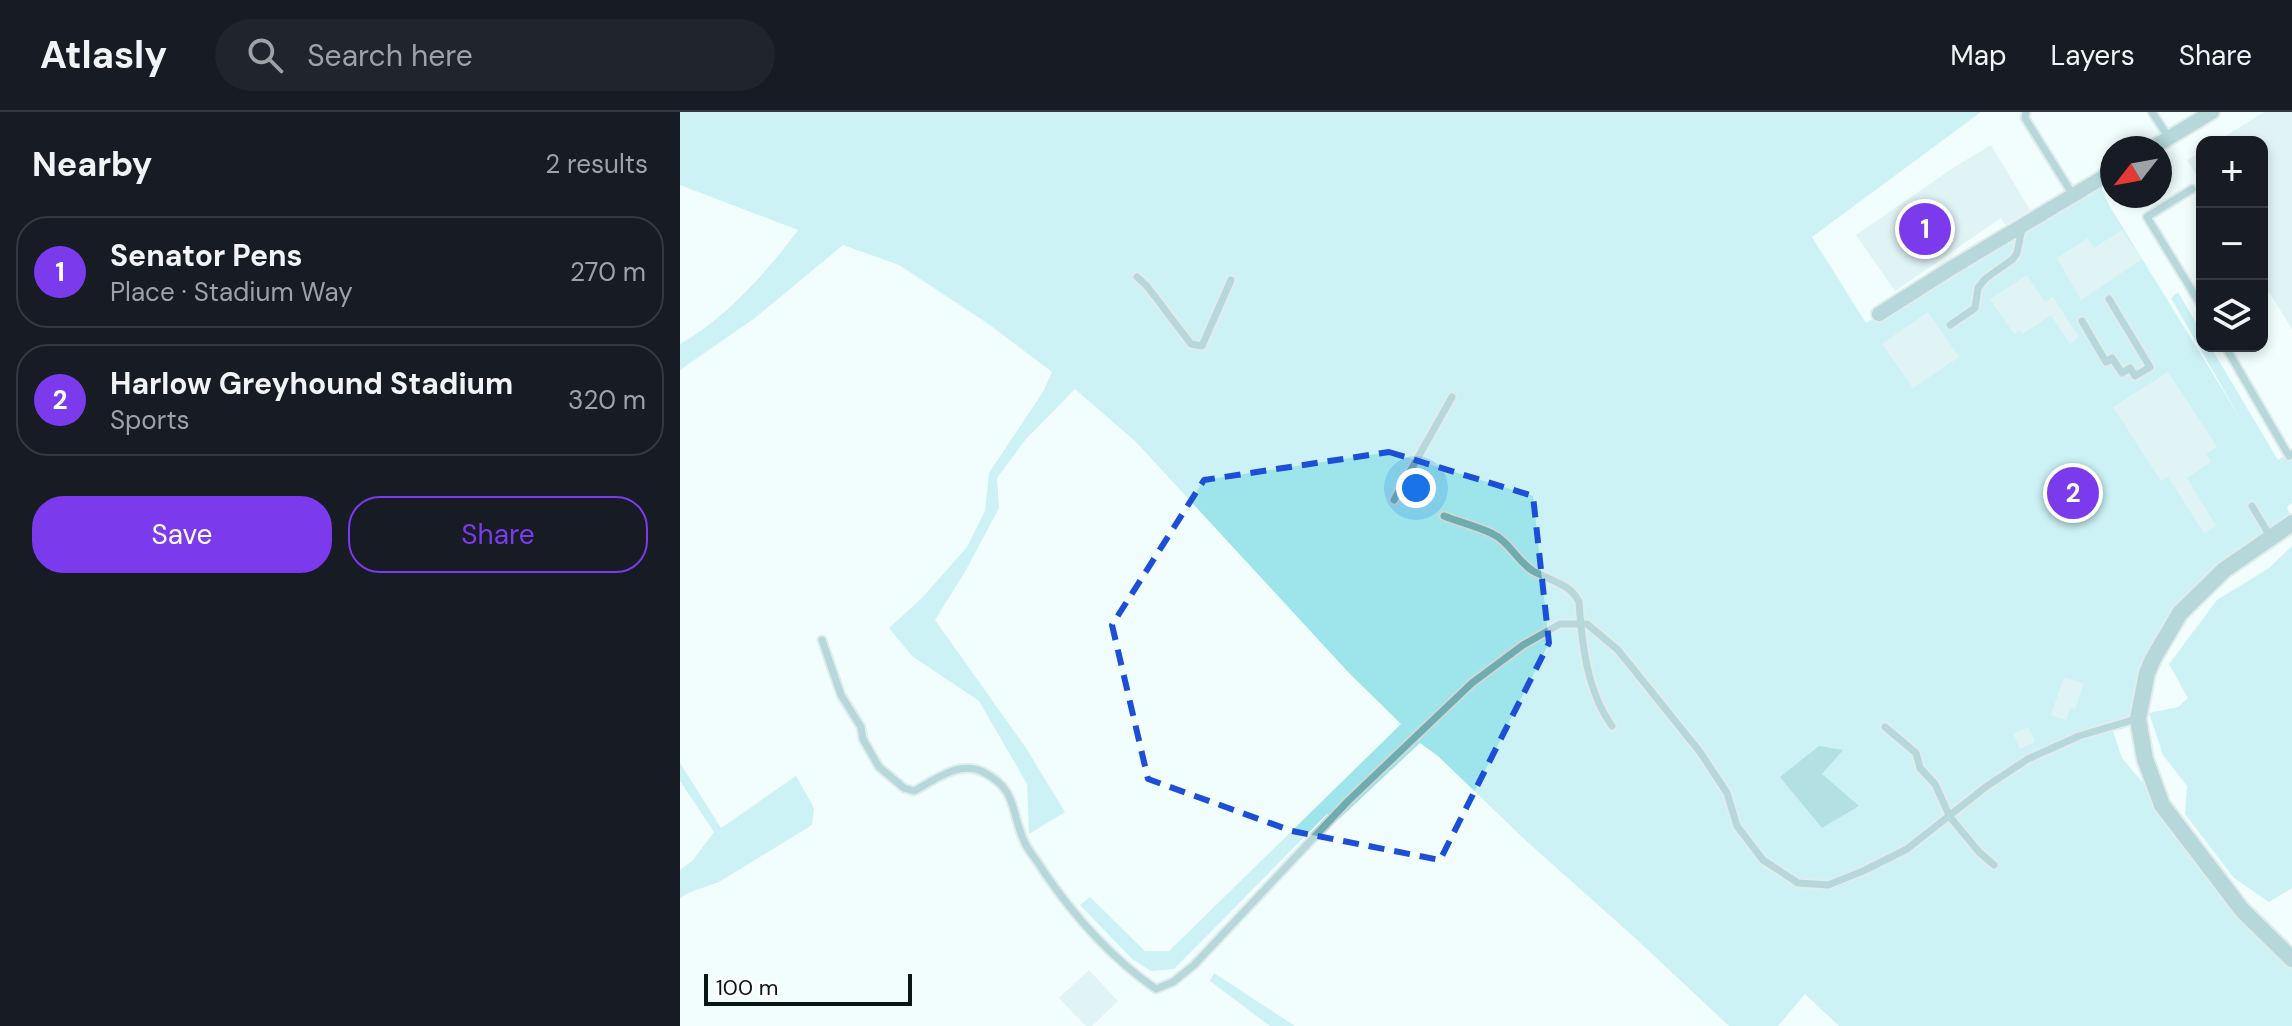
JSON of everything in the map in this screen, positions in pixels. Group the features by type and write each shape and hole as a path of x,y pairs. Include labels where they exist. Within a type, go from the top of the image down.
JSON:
{"street":[{"path":"2172,136 2212,112"},
{"path":"1879,314 2100,179"},
{"path":"2292,523 2224,570 2180,613 2147,673 2138,719 2145,759 2162,805 2242,910 2292,959"}],"lane":[{"path":"2026,112 2025,118 2073,195"},
{"path":"2152,112 2168,136"},
{"path":"2192,189 2147,217 2196,297"},
{"path":"1950,325 1975,308 1978,288 1985,279 2013,259 2022,226"},
{"path":"1137,277 1191,344 1202,346 1231,280"},
{"path":"2082,321 2106,362 2112,358 2122,373 2130,368 2135,376 2150,367 2109,299"},
{"path":"2228,352 2289,456 2292,454"},
{"path":"1394,500 1452,397"},
{"path":"2252,506 2271,538"},
{"path":"1444,516 1494,534 1527,566 1569,589 1579,602 1587,667 1600,710 1612,726"},
{"path":"822,640 841,695 861,727 863,739 879,767 904,788 914,791 951,770 969,768 982,772 1007,789 1025,843 1076,915 1129,970 1156,989 1173,982 1194,965 1348,801 1472,683 1523,645 1560,624 1587,624 1618,650 1683,730 1727,793 1737,826 1763,860 1798,883 1828,885 1863,871 1907,849 1987,786 2028,759 2079,736 2138,719"},
{"path":"1885,727 1916,753 1920,768 1935,784 1950,817 1994,865"}],"highlighted area":[{"path":"1389,452 1533,496 1549,643 1440,860 1292,831 1148,779 1112,625 1204,480"}],"shaded area":[{"path":"680,112 1981,112 1812,237 1866,323 2098,181 2100,208 2111,208 2196,346 2196,352 2199,352 2240,418 2202,352 2214,352 2278,460 2292,451 2292,503 2287,507 2292,521 2224,570 2164,638 2138,719 2112,728 2122,758 2292,959 2292,1026 1839,1026 1805,994 1778,1026 1729,1026 1439,757 1420,743 1339,819 1327,814 1174,969 1151,971 1132,959 1080,905 1090,897 1145,951 1169,951 1401,724 1349,673 1136,442 1075,389 1026,439 997,478 999,508 935,620 1026,748 1065,812 1029,834 1027,784 979,701 912,656 889,628 922,598 967,547 985,511 989,473 1043,392 1052,372 987,323 899,265 843,245 755,318 680,370 680,344 713,322 745,293 798,230 680,185"},
{"path":"2178,292 2196,323 2196,341 2171,298"},
{"path":"2292,546 2292,888 2269,902 2234,878 2185,814 2187,786 2163,755 2149,713 2178,707 2188,698 2169,664 2217,600 2269,568"},
{"path":"1819,746 1843,750 1822,774 1859,806 1822,828 1780,777"},
{"path":"680,763 721,828 796,776 814,808 812,825 719,882 680,898 680,870 693,860 714,832 680,781"},
{"path":"1214,973 1295,1026 1270,1026 1210,981"}],"building":[{"path":"2264,112 2292,112 2292,329 2268,291 2268,136 2226,136"},
{"path":"1991,145 2030,210 2005,225 2001,218 1895,291 1856,235"},
{"path":"2196,155 2196,174 2187,160"},
{"path":"2122,230 2142,259 2081,300 2057,258 2088,238 2094,248"},
{"path":"2027,275 2045,302 2053,297 2079,337 2070,344 2051,315 2022,334 2020,330 2014,334 1990,299"},
{"path":"1928,312 1959,357 1913,388 1882,344"},
{"path":"2168,372 2217,447 2206,454 2211,462 2187,478 2216,526 2204,533 2168,477 2161,481 2113,407"},
{"path":"2064,677 2084,684 2075,709 2070,708 2066,720 2051,715"},
{"path":"2028,727 2035,742 2020,749 2013,734"},
{"path":"1089,970 1118,1001 1092,1026 1086,1026 1059,998"}],"place":[{"name":"Senator Pens","path":"1925,229"},
{"name":"Harlow Greyhound Stadium","path":"2073,493"}]}
